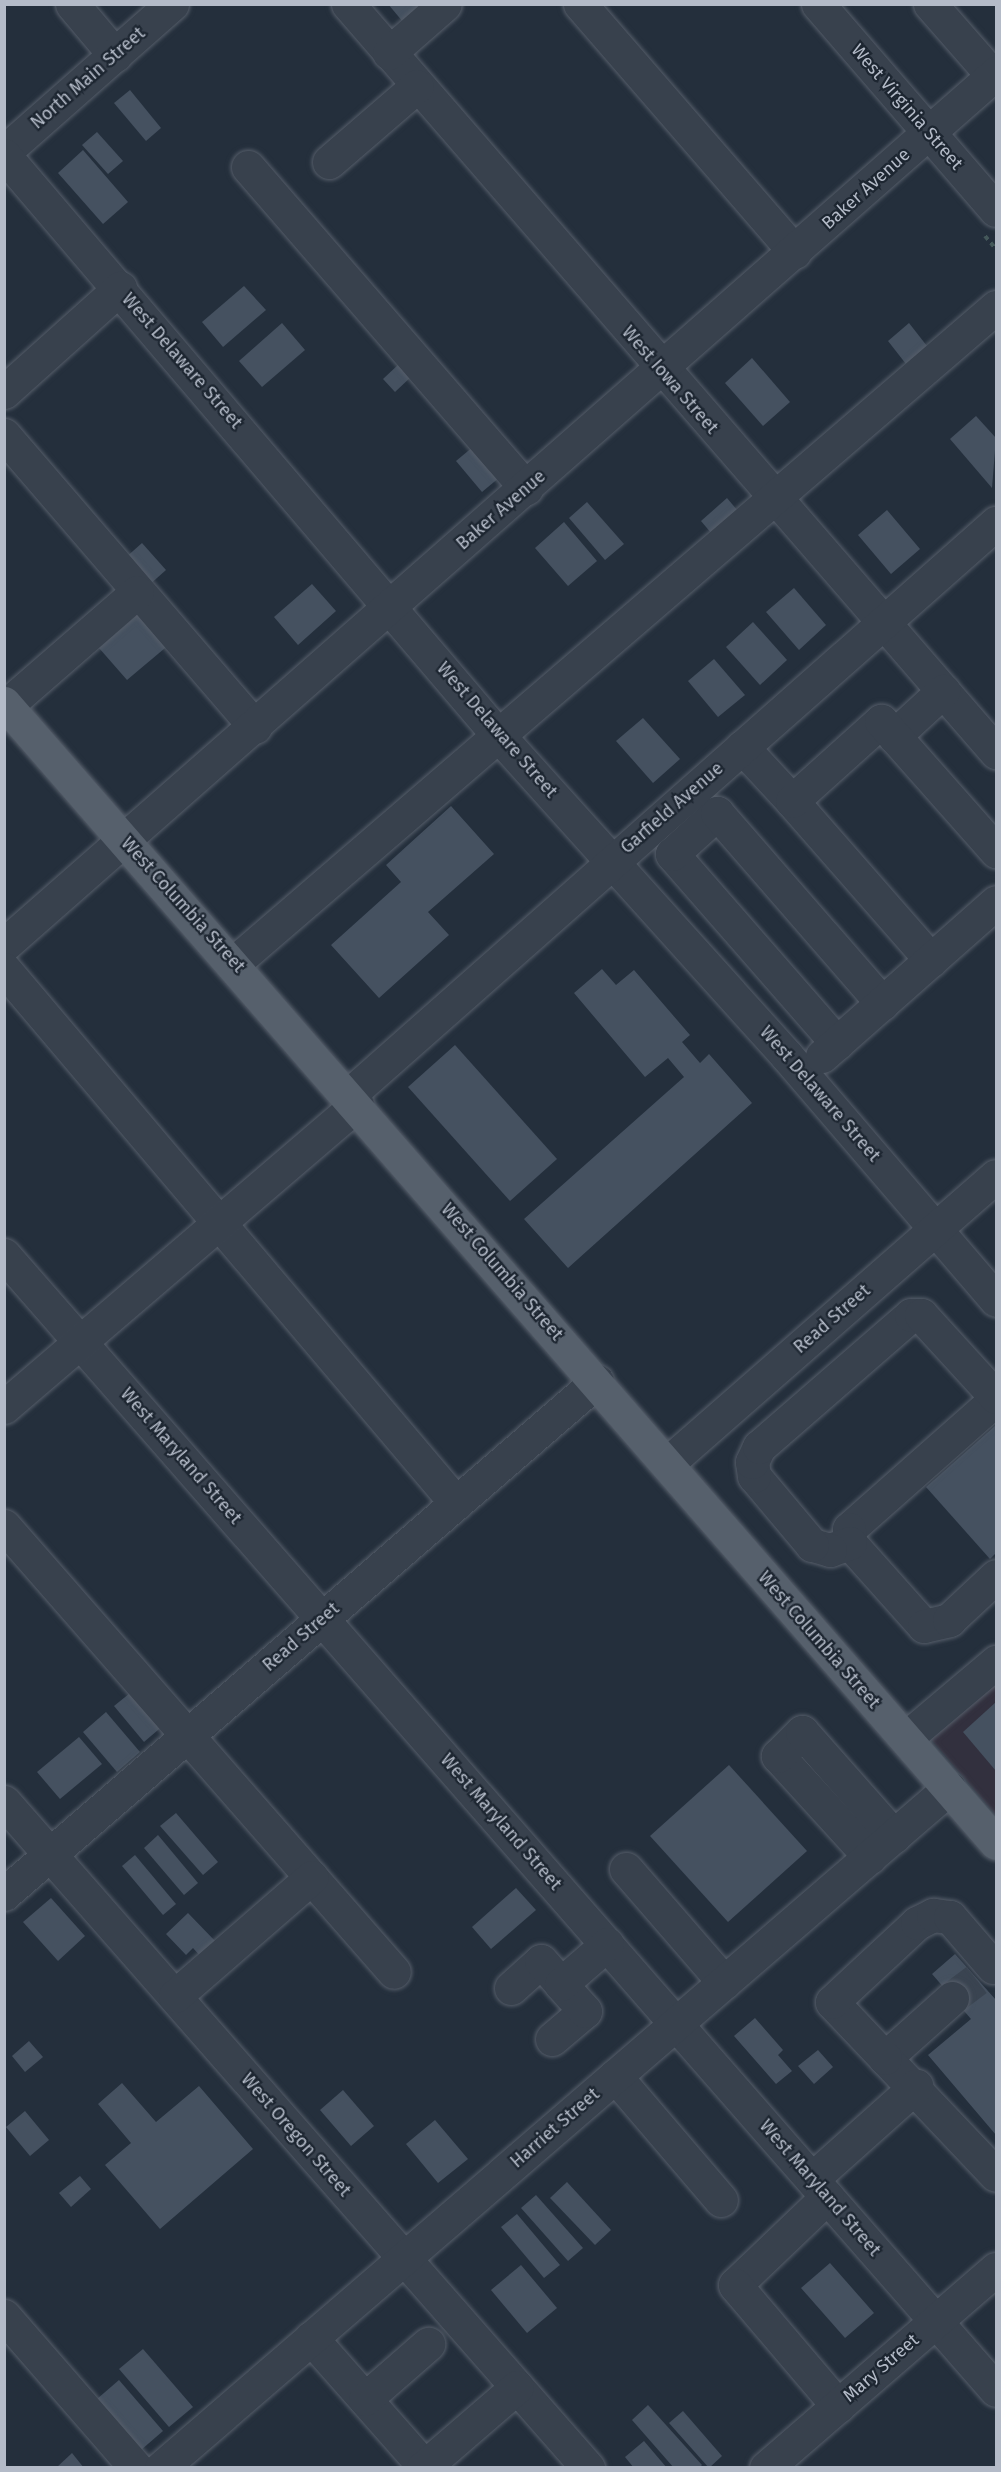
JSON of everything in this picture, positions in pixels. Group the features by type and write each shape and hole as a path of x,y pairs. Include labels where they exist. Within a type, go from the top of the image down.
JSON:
{"main road":[{"name":"West Columbia Street","path":"6,704 235,962 996,1843"}],"street":[{"path":"72,4 115,55"},
{"name":"North Main Street","path":"4,154 172,4"},
{"name":"West Iowa Street","path":"348,4 662,370 996,752"},
{"path":"389,53 445,4"},
{"path":"580,4 795,252"},
{"name":"West Virginia Street","path":"818,4 996,210"},
{"path":"930,4 995,75"},
{"name":"Baker Avenue","path":"4,945 127,842 391,606 995,75"},
{"path":"329,162 417,86"},
{"name":"West Delaware Street","path":"4,154 391,606 498,735 613,858 803,1073 996,1300"},
{"path":"248,167 526,488"},
{"path":"4,392 120,288"},
{"path":"235,962 996,307"},
{"path":"4,435 255,727"},
{"name":"Garfield Avenue","path":"4,1407 220,1226 613,858 996,523"},
{"path":"6,704 137,592"},
{"path":"894,736 943,691"},
{"path":"792,801 881,721 996,851"},
{"path":"742,747 931,960"},
{"path":"837,1043 672,854 717,813 882,1003"},
{"path":"803,1073 996,902"},
{"path":"4,969 456,1503"},
{"name":"Read Street","path":"669,1462 996,1176"},
{"name":"West Maryland Street","path":"4,1255 996,2390"},
{"path":"850,1543 830,1550 812,1545 754,1476 752,1462 759,1447 911,1315 921,1315 996,1398 856,1521 849,1529 850,1543 924,1626 949,1620 996,1576"},
{"name":"Read Street","path":"4,1894 597,1381"},
{"path":"4,1526 394,1972"},
{"path":"906,1738 996,1662"},
{"name":"Harriet Street","path":"161,2468 949,1788"},
{"name":"West Oregon Street","path":"4,1802 588,2468"},
{"path":"626,1869 724,1982"},
{"path":"175,1996 312,1877"},
{"path":"885,2058 980,1977 950,1917 933,1915 917,1923 832,2002 885,2058 916,2086 996,2175"},
{"path":"561,1984 607,1944"},
{"path":"511,1988 541,1961 585,2011 552,2039"},
{"path":"615,2076 722,2200"},
{"path":"838,2406 735,2284 820,2188 916,2086"},
{"name":"Mary Street","path":"766,2468 996,2269"},
{"path":"4,2316 136,2468"},
{"path":"311,2338 423,2466 517,2386"},
{"path":"365,2399 428,2344"}],"shaded area":[{"path":"996,1682 996,1815 930,1738"}],"building":[{"path":"388,4 436,4 408,28"},
{"path":"130,90 161,128 146,141 114,103"},
{"path":"97,132 123,161 108,174 82,145"},
{"path":"83,150 128,202 103,224 58,173"},
{"path":"244,286 266,310 223,347 202,322"},
{"path":"282,323 305,350 262,387 239,361"},
{"path":"909,323 927,346 906,364 888,341"},
{"path":"752,358 790,402 763,426 725,383"},
{"path":"400,363 412,376 395,392 383,379"},
{"path":"976,416 996,438 992,488 950,439"},
{"path":"474,446 500,477 482,492 456,461"},
{"path":"727,498 743,517 717,540 701,521"},
{"path":"587,502 624,544 605,560 569,518"},
{"path":"887,510 920,549 891,574 858,535"},
{"path":"564,522 597,561 568,586 535,548"},
{"path":"142,543 166,570 148,586 124,559"},
{"path":"312,584 336,611 298,645 274,617"},
{"path":"794,588 826,625 799,650 766,612"},
{"path":"143,610 171,643 127,680 99,648"},
{"path":"753,622 787,660 760,685 726,647"},
{"path":"714,659 745,695 718,717 688,681"},
{"path":"643,718 680,759 653,783 616,741"},
{"path":"451,806 494,854 428,912 449,935 379,998 331,945 401,882 386,865"},
{"path":"602,969 616,985 634,970 690,1035 682,1042 700,1063 709,1054 752,1103 568,1268 524,1219 684,1077 668,1058 645,1077 574,993"},
{"path":"455,1045 557,1159 510,1201 408,1087"},
{"path":"996,1425 996,1553 990,1559 926,1487"},
{"path":"135,1689 165,1724 144,1742 114,1706"},
{"path":"996,1702 996,1771 963,1732"},
{"path":"106,1712 140,1752 117,1772 83,1732"},
{"path":"79,1737 102,1764 60,1799 37,1772"},
{"path":"729,1765 807,1851 728,1922 650,1836"},
{"path":"176,1813 218,1862 203,1875 160,1826"},
{"path":"158,1835 198,1883 184,1895 144,1848"},
{"path":"135,1855 176,1904 163,1915 122,1866"},
{"path":"516,1888 536,1910 491,1949 472,1927"},
{"path":"51,1898 85,1936 58,1961 23,1922"},
{"path":"188,1913 217,1943 202,1958 193,1948 186,1955 166,1934"},
{"path":"955,1954 996,2000 996,2135 928,2055 971,2019 932,1974"},
{"path":"755,2018 783,2050 778,2055 792,2071 776,2084 734,2036"},
{"path":"29,2041 43,2057 25,2072 12,2056"},
{"path":"818,2050 833,2067 814,2084 798,2066"},
{"path":"122,2083 156,2122 199,2086 253,2149 160,2229 105,2165 131,2143 98,2104"},
{"path":"343,2090 374,2126 351,2146 320,2110"},
{"path":"25,2111 49,2140 30,2156 6,2127"},
{"path":"435,2120 468,2159 438,2183 406,2144"},
{"path":"80,2176 91,2189 71,2207 59,2193"},
{"path":"567,2182 611,2230 595,2245 550,2198"},
{"path":"536,2195 583,2248 568,2261 521,2208"},
{"path":"517,2214 560,2265 544,2278 501,2227"},
{"path":"830,2263 874,2313 845,2338 801,2288"},
{"path":"521,2265 557,2308 527,2333 491,2290"},
{"path":"143,2349 193,2407 169,2427 119,2369"},
{"path":"119,2380 163,2431 141,2450 97,2399"},
{"path":"648,2405 702,2465 699,2468 674,2468 632,2420"},
{"path":"683,2411 722,2456 709,2468 669,2423"},
{"path":"644,2441 667,2468 634,2468 625,2457"},
{"path":"72,2453 84,2468 56,2468"}],"tunnel":[{"path":"952,1998 977,1979"}]}
